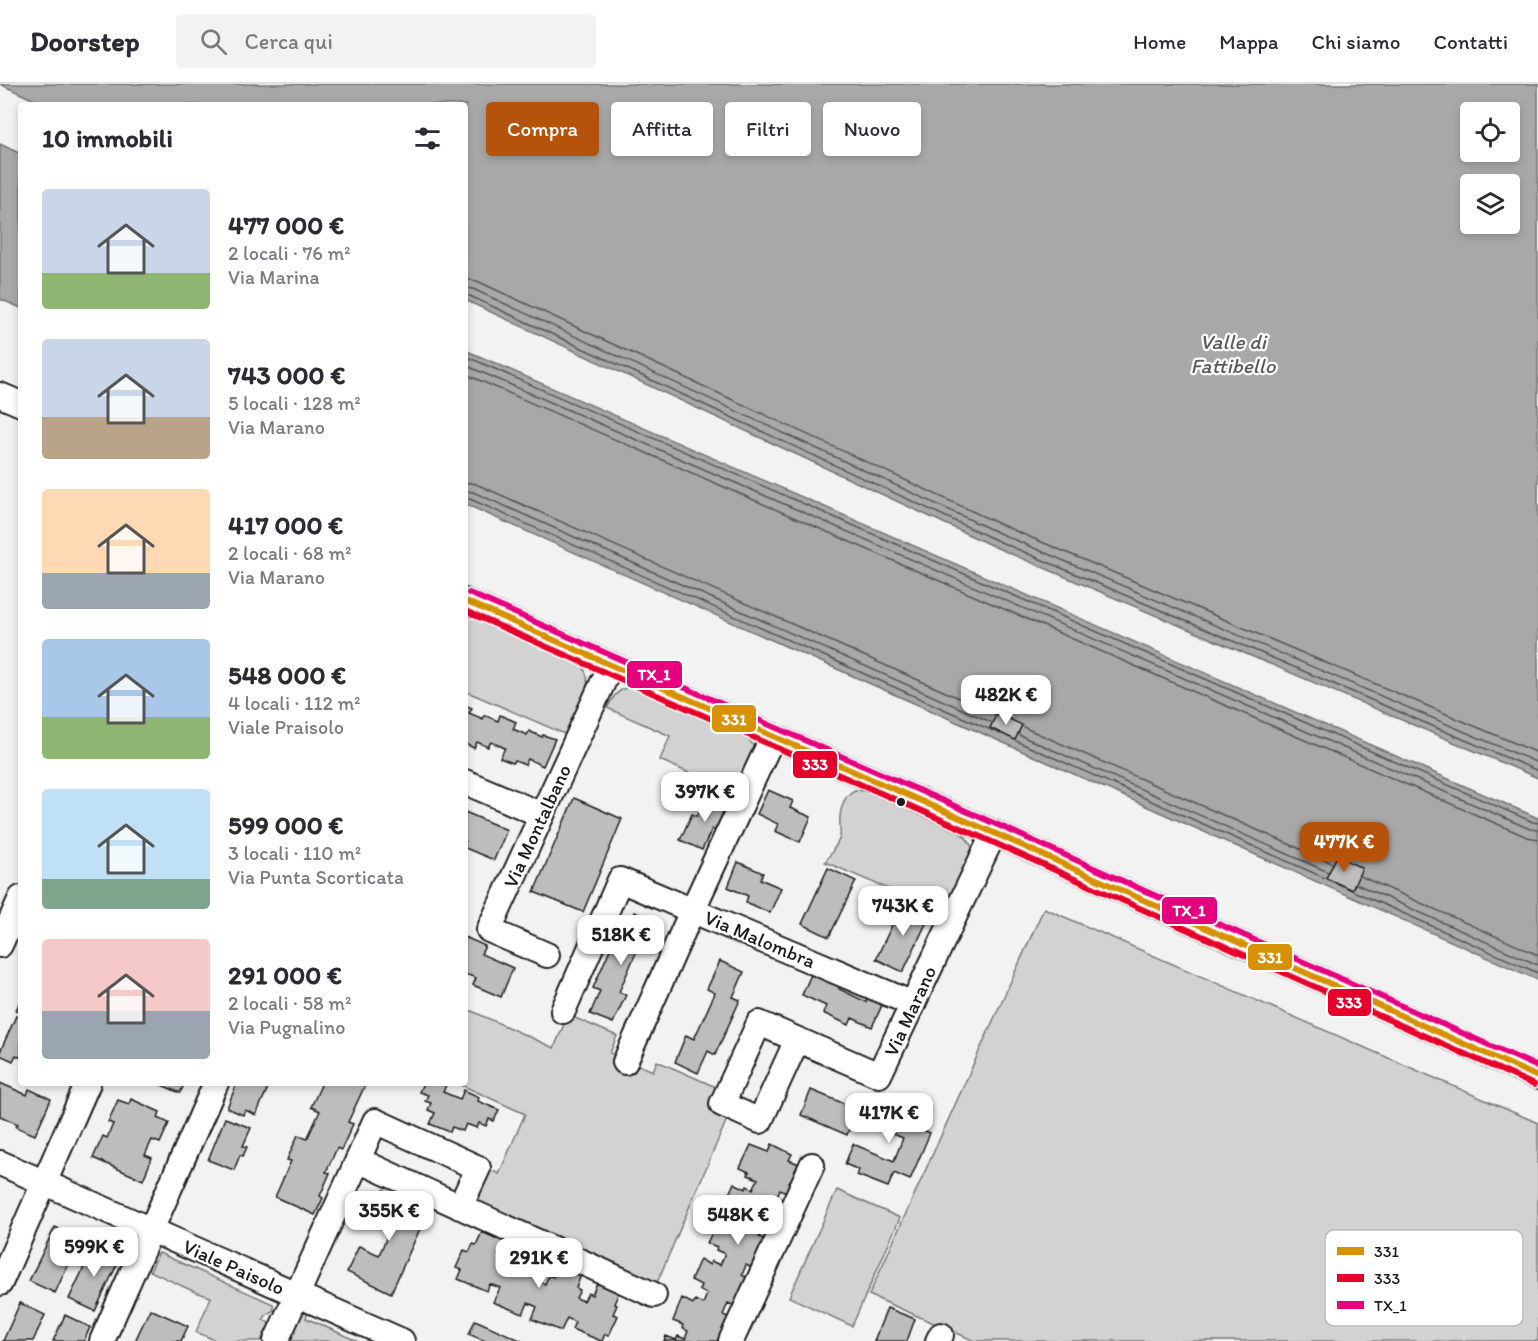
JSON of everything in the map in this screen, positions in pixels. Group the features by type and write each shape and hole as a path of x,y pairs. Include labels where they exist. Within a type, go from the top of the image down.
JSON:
{"street":[{"path":"0,395 18,403"},
{"path":"468,602 994,833 1538,1077"},
{"name":"Via Montalbano","path":"547,955 489,930 611,665"},
{"path":"563,1011 621,880 692,911 772,736"},
{"path":"468,783 542,815"},
{"name":"Via Marano","path":"797,1040 879,1075 994,833"},
{"path":"0,945 18,905"},
{"name":"Via Malombra","path":"625,1062 692,911 913,1004"},
{"path":"0,1283 87,1086"},
{"path":"102,1341 215,1086"},
{"path":"276,1341 375,1121 478,1168 460,1207"},
{"path":"358,1160 654,1295"},
{"name":"Viale Paisolo","path":"0,1163 402,1341"},
{"path":"731,1341 812,1165"}],"shaded area":[{"path":"468,613 581,665 586,674 587,688 567,735 468,692"},
{"path":"632,687 745,735 753,745 754,751 736,794 660,760 670,736 607,708 614,696"},
{"path":"855,790 867,791 959,832 968,840 973,851 942,912 825,862 840,837 842,805 847,796"},
{"path":"1044,908 1538,1123 1538,1341 975,1341 869,1295"},
{"path":"468,1009 554,1048 568,1015 617,1036 610,1053 653,1071 657,1061 725,1091 728,1117 653,1292 465,1207 484,1167 499,1174 525,1114 464,1086 468,1086"},
{"path":"837,1190 900,1218 852,1326 789,1297"},
{"path":"159,1253 273,1304 274,1310 263,1320 270,1323 261,1341 217,1341 196,1332 211,1297 150,1271"},
{"path":"308,1312 306,1318 357,1341 285,1341 296,1316"}],"water":[{"name":"Valle di Fattibello","path":"0,84 1538,84 1538,778 995,547 468,301 468,102 39,102"},
{"path":"0,144 18,153 18,307 0,299"},
{"path":"468,351 1538,818 1538,980 468,505"}],"building":[{"path":"468,706 472,708 469,713 483,719 484,715 498,721 500,715 516,722 513,729 527,735 529,731 542,737 543,735 555,739 543,766 528,759 525,765 500,758 505,748 491,742 488,747 477,742 474,748 468,745"},
{"path":"997,713 1022,725 1015,740 990,728"},
{"path":"768,790 793,801 790,808 811,817 800,842 775,831 778,824 757,814"},
{"path":"707,796 730,807 718,833 712,829 702,850 680,840 692,814 697,816"},
{"path":"574,798 622,819 583,912 534,892"},
{"path":"468,813 507,830 494,860 468,849"},
{"path":"1337,856 1362,868 1352,890 1326,878"},
{"path":"738,862 763,873 760,879 781,888 770,913 746,902 748,896 728,887"},
{"path":"828,868 856,881 829,937 802,924"},
{"path":"903,902 930,915 903,972 876,959"},
{"path":"634,912 658,922 645,951 638,948 619,992 626,995 613,1023 590,1014 600,991 593,988 618,931 625,934"},
{"path":"468,938 485,946 481,954 513,968 501,997 473,985 476,978 468,975"},
{"path":"720,961 744,972 733,997 740,1000 715,1055 708,1051 698,1073 675,1062 686,1035 694,1039 715,993 707,989"},
{"path":"813,970 841,984 839,989 866,1002 868,996 883,1003 872,1027 852,1018 849,1025 823,1013 826,1006 802,995"},
{"path":"16,1016 18,1017 18,1056 16,1055 13,1061 0,1055"},
{"path":"0,1083 27,1095 29,1089 51,1099 35,1135 16,1127 18,1124 0,1116"},
{"path":"164,1086 184,1086 180,1093"},
{"path":"236,1086 269,1086 256,1115 245,1110 243,1115 227,1108"},
{"path":"321,1086 365,1086 348,1122 353,1124 341,1150 337,1148 326,1172 330,1173 320,1196 323,1198 315,1215 275,1197 291,1161 287,1160 298,1135 307,1139 320,1111 311,1107"},
{"path":"422,1086 446,1086 443,1092 460,1099 464,1090 479,1097 478,1101 499,1110 494,1121 489,1119 486,1126 479,1123 477,1128 466,1124 463,1131 452,1127 450,1132 430,1124 435,1113 428,1110 431,1103 425,1101 428,1095 419,1092"},
{"path":"811,1090 857,1109 847,1135 801,1115"},
{"path":"871,1097 918,1116 914,1126 930,1133 910,1180 894,1173 888,1187 857,1175 859,1170 845,1164 853,1144 894,1161 903,1138 861,1121"},
{"path":"131,1099 160,1112 158,1118 169,1123 160,1143 152,1140 145,1155 152,1158 143,1180 93,1158 103,1136 107,1138 113,1124 108,1122 118,1100 129,1104"},
{"path":"225,1118 251,1128 243,1146 247,1147 243,1156 240,1155 234,1170 208,1160"},
{"path":"772,1144 792,1154 789,1160 799,1164 786,1192 780,1189 776,1199 787,1204 774,1232 764,1227 759,1237 770,1242 757,1270 746,1265 742,1275 753,1280 740,1308 728,1303 723,1315 736,1320 726,1341 664,1341 666,1336 676,1340 678,1336 685,1339 688,1331 682,1328 683,1325 673,1321 682,1298 693,1304 695,1300 703,1304 707,1294 699,1290 701,1285 691,1280 700,1259 710,1265 711,1261 720,1265 725,1254 716,1250 717,1247 707,1243 717,1222 727,1227 728,1224 737,1228 742,1219 734,1215 736,1211 724,1205 734,1183 746,1189 747,1186 753,1189 758,1179 748,1175 749,1172 740,1168 751,1145 769,1152"},
{"path":"384,1190 428,1211 391,1293 347,1272 359,1246 379,1255 389,1232 369,1223"},
{"path":"55,1227 80,1239 55,1293 29,1281"},
{"path":"482,1232 504,1242 498,1255 502,1257 499,1264 507,1267 510,1260 514,1262 520,1249 541,1258 535,1270 541,1272 538,1281 545,1284 549,1275 553,1277 558,1266 581,1275 576,1288 580,1290 576,1298 584,1301 588,1293 592,1295 597,1283 619,1292 613,1314 618,1316 609,1335 605,1334 601,1341 572,1329 575,1322 567,1318 561,1331 532,1319 537,1307 528,1303 523,1314 493,1302 500,1288 490,1284 487,1291 458,1279 462,1270 456,1268 464,1250 469,1252 473,1244 476,1245"},
{"path":"94,1246 120,1258 95,1311 69,1299"},
{"path":"20,1303 45,1315 33,1341 3,1341"},
{"path":"887,1308 915,1319 907,1341 874,1341"},
{"path":"150,1309 188,1326 181,1341 135,1341"},
{"path":"65,1315 90,1327 84,1341 53,1341"},
{"path":"475,1320 522,1341 485,1341 469,1334"}],"transit line":[{"name":"TX_1","path":"469,593 998,825 1538,1067"},
{"name":"331","path":"468,602 994,833 1538,1077"},
{"name":"333","path":"468,612 990,841 1534,1085"}]}
